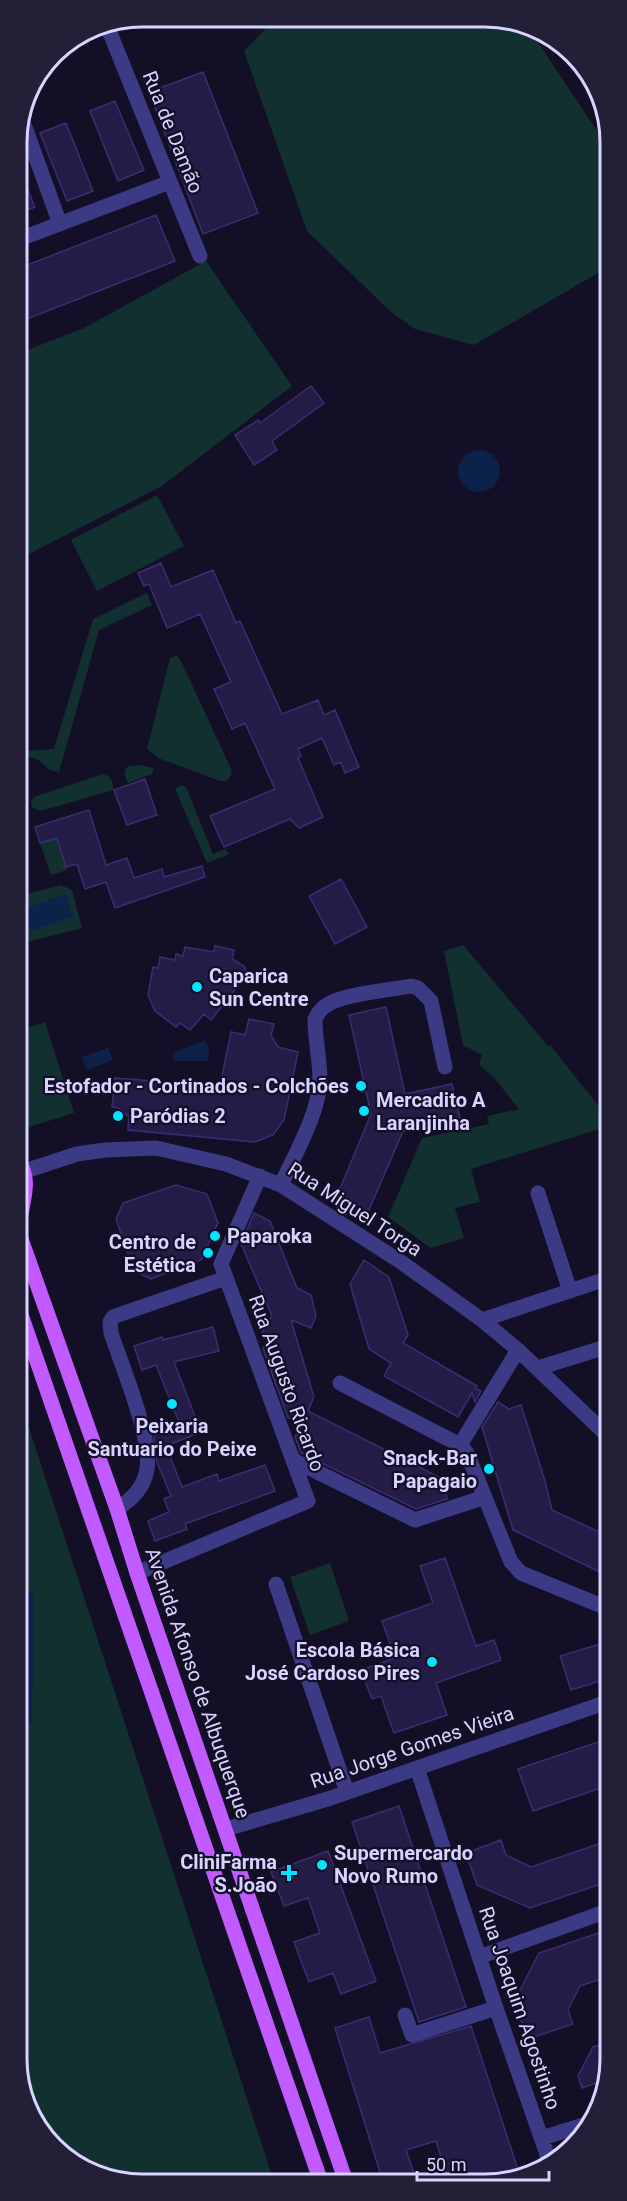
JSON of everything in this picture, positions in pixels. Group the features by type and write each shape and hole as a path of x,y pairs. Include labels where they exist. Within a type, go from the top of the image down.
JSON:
{"main road":[{"name":"Avenida Afonso de Albuquerque","path":"27,1256 117,1509 343,2174"},
{"path":"27,1332 318,2174"}],"street":[{"name":"Rua de Damão","path":"109,32 200,256"},
{"path":"27,133 60,224"},
{"path":"27,236 170,182"},
{"path":"281,1185 318,1096 320,1080 315,1020 319,1011 328,1004 411,986 418,988 431,1001 445,1067"},
{"name":"Rua Miguel Torga","path":"27,1165 77,1154 156,1148 226,1164 281,1185 401,1262 482,1320 519,1350 600,1428"},
{"name":"Rua Augusto Ricardo","path":"137,1573 308,1502 221,1264 260,1176"},
{"path":"538,1193 570,1292"},
{"name":"Rua Augusto Ricardo","path":"117,1509 135,1496 142,1484 147,1469 147,1456 145,1437 111,1333 110,1322 118,1315 226,1278"},
{"path":"482,1320 600,1281"},
{"path":"537,1368 600,1349"},
{"path":"460,1445 519,1350"},
{"path":"340,1383 460,1445 467,1453 512,1562 521,1573 600,1605"},
{"path":"293,1460 415,1520 485,1497"},
{"path":"276,1584 347,1792"},
{"name":"Rua Jorge Gomes Vieira","path":"226,1829 347,1792 600,1704"},
{"name":"Rua Joaquim Agostinho","path":"417,1768 548,2156"},
{"path":"479,1957 600,1914"},
{"path":"405,2015 412,2035 496,2008"},
{"path":"542,2138 578,2127"}],"green space":[{"path":"267,27 493,27 508,29 536,39 600,135 600,274 598,273 474,345 415,329 391,312 307,231 244,51"},
{"path":"206,261 292,386 162,486 27,555 27,350 84,328"},
{"path":"157,495 184,546 97,591 71,540"},
{"path":"147,593 152,605 99,630 59,772 54,771 37,759 27,756 27,751 54,749 93,619"},
{"path":"177,656 230,766 232,774 227,781 220,781 158,758 147,749 170,658"},
{"path":"140,765 154,768 152,774 128,783 126,768"},
{"path":"103,774 110,778 114,790 44,810 32,807 31,801 34,797"},
{"path":"181,785 186,787 213,854 225,849 229,854 207,863 175,789"},
{"path":"57,838 67,870 51,875 40,843"},
{"path":"61,885 72,890 82,928 27,942 27,894"},
{"path":"463,945 548,1046 550,1045 600,1108 600,1129 471,1169 480,1202 455,1208 464,1238 431,1248 388,1217 422,1138 489,1124 487,1116 519,1109 494,1078 479,1064 482,1055 463,1045 444,951"},
{"path":"45,1022 74,1113 29,1127 27,1121 27,1028"},
{"path":"27,1422 271,2174 142,2174 112,2170 84,2159 61,2140 42,2117 33,2096 27,2067"},
{"path":"330,1563 349,1621 310,1635 290,1577"}],"water":[{"path":"479,450 494,456 500,471 494,486 479,492 464,486 458,471 464,456"},
{"path":"66,894 74,916 31,931 27,920 27,908"},
{"path":"205,1040 209,1049 208,1061 173,1061 173,1053"},
{"path":"108,1048 113,1060 87,1070 82,1057"},
{"path":"27,1591 34,1591 32,1723 27,1723"}],"building":[{"path":"203,72 258,213 203,234 149,92"},
{"path":"115,101 144,170 118,181 90,111"},
{"path":"66,123 93,191 67,201 40,133"},
{"path":"27,188 35,207 27,210"},
{"path":"156,215 175,261 27,319 27,265"},
{"path":"311,386 324,403 272,441 277,450 254,465 235,435 258,420 260,423"},
{"path":"161,563 171,587 213,570 236,623 240,621 282,714 318,700 324,715 335,710 359,767 345,773 341,762 334,765 322,738 298,749 301,756 298,758 323,817 299,828 290,819 224,847 210,816 275,789 245,723 232,729 214,689 231,682 200,614 167,628 149,584 144,586 138,573"},
{"path":"145,779 157,815 127,825 114,790"},
{"path":"89,810 106,865 127,858 134,878 162,869 164,877 202,866 205,877 115,908 106,882 85,889 77,864 66,867 57,838 40,843 35,827"},
{"path":"341,879 367,927 335,944 309,896"},
{"name":"Caparica Sun Centre","path":"215,946 234,950 232,959 244,966 247,974 211,1020 204,1014 190,1030 180,1023 176,1027 155,1011 148,995 153,967 158,968 160,957 175,960 176,954 183,956 185,947 214,952"},
{"path":"386,1007 405,1094 452,1084 460,1118 403,1131 366,1217 334,1203 371,1114 349,1015"},
{"path":"249,1019 274,1024 271,1035 278,1047 298,1052 284,1120 273,1135 255,1142 128,1130 129,1116 118,1108 112,1107 115,1078 220,1086 231,1032 245,1035"},
{"path":"176,1185 207,1194 218,1223 201,1260 151,1279 134,1271 116,1219 123,1203"},
{"path":"254,1213 270,1221 297,1288 311,1295 316,1316 311,1328 291,1320 314,1397 308,1411 443,1479 447,1499 416,1509 301,1453 295,1437 301,1424 288,1418 263,1349 270,1335 262,1332 272,1316 241,1244"},
{"path":"364,1260 389,1277 408,1335 403,1343 477,1386 475,1388 481,1391 475,1402 472,1393 458,1417 384,1376 391,1363 369,1349 350,1284"},
{"path":"213,1327 219,1351 174,1362 201,1432 166,1446 182,1487 217,1474 219,1481 265,1465 275,1491 185,1524 187,1529 155,1541 148,1521 169,1512 164,1499 171,1496 157,1462 153,1432 179,1422 156,1365 142,1370 134,1346 162,1337 163,1340"},
{"path":"498,1402 509,1409 521,1405 552,1510 600,1532 600,1572 513,1530 482,1427"},
{"path":"445,1558 476,1646 494,1640 501,1660 436,1683 447,1715 394,1733 381,1696 372,1699 361,1670 395,1658 382,1621 433,1603 420,1566"},
{"path":"600,1644 600,1681 571,1690 560,1656"},
{"path":"600,1741 600,1788 533,1811 518,1769"},
{"path":"399,1806 466,2007 419,2022 352,1822"},
{"path":"501,1840 506,1855 531,1867 600,1843 600,1884 530,1908 477,1885 466,1853"},
{"path":"328,1851 376,1981 341,1994 333,1973 309,1982 294,1942 320,1933 308,1898 284,1906 271,1872"},
{"path":"600,1932 600,1979 580,1986 568,2010 573,2024 528,2039 514,2002 539,1953"},
{"path":"369,2017 380,2053 471,2026 518,2169 500,2173 446,2174 436,2141 406,2150 414,2174 381,2174 335,2028"},
{"path":"600,2045 598,2082 582,2088 578,2076 593,2047"}],"place":[{"name":"Caparica Sun Centre","path":"197,987"},
{"name":"Estofador - Cortinados - Colchões","path":"361,1086"},
{"name":"Mercadito A Laranjinha","path":"364,1111"},
{"name":"Paródias 2","path":"118,1116"},
{"name":"Paparoka","path":"215,1236"},
{"name":"Centro de Estética","path":"208,1253"},
{"name":"Peixaria Santuario do Peixe","path":"172,1404"},
{"name":"Snack-Bar Papagaio","path":"489,1469"},
{"name":"Escola Básica José Cardoso Pires","path":"432,1662"},
{"name":"Supermercardo Novo Rumo","path":"322,1865"},
{"name":"CliniFarma S.João","path":"289,1873"}]}
